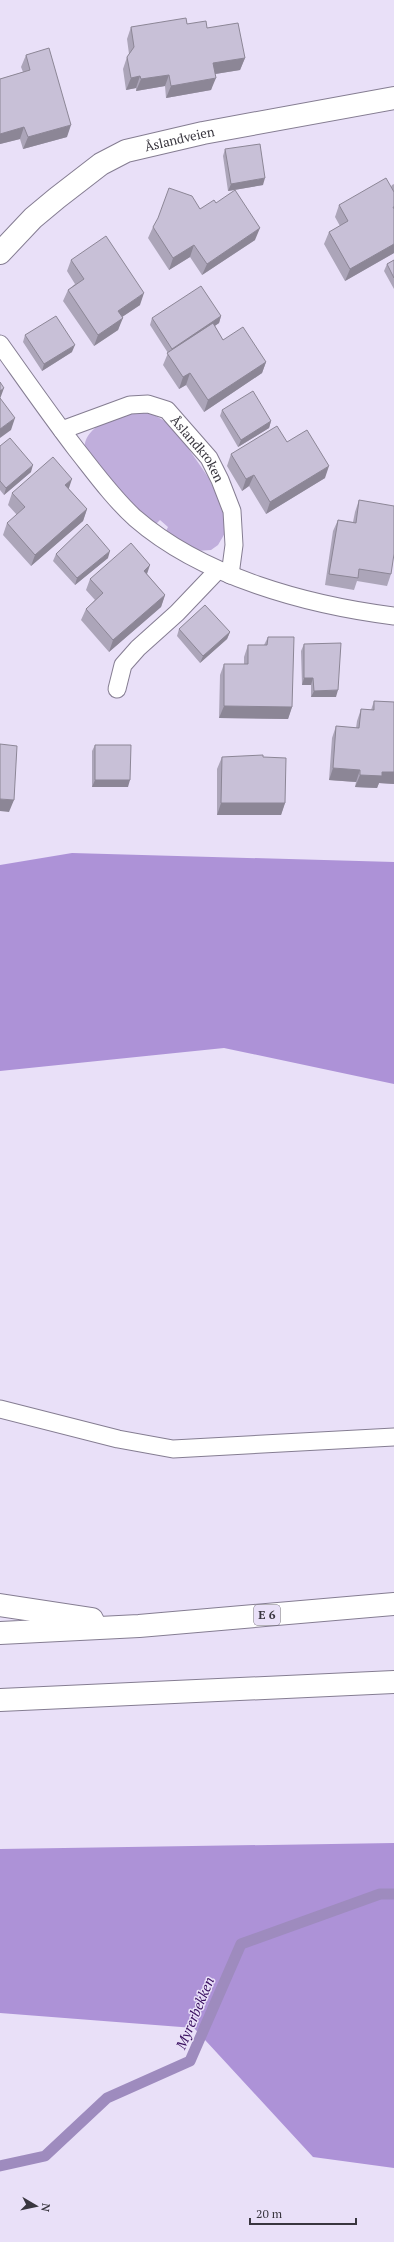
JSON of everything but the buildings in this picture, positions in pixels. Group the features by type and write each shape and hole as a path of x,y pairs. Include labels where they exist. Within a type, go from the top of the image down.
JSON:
{"main road":[{"name":"Åslandveien","path":"0,253 33,218 57,198 101,164 126,151 203,133 394,98"},
{"name":"E 6","path":"0,1632 139,1626 394,1604"},
{"name":"E 6","path":"0,1605 139,1626"},
{"path":"0,1700 394,1682"}],"lane":[{"path":"0,344 104,485 135,517 165,541 224,573 363,613 394,616"},
{"name":"Åslandkroken","path":"62,430 130,405 148,404 167,410 209,458 223,486 232,512 234,545 224,573"},
{"path":"117,689 123,665 138,648 224,573"},
{"path":"0,1409 118,1439 173,1449 394,1437"}],"shaded area":[{"path":"121,412 149,412 173,426 208,477 224,509 225,533 218,545 211,550 196,551 166,531 168,527 160,520 156,524 137,510 85,452 87,438 91,432 102,423"},
{"path":"72,853 394,862 394,1084 224,1048 0,1071 0,865"},
{"path":"394,1843 394,2168 313,2157 194,2028 0,2013 0,1849"}],"waterway":[{"name":"Myrerbekken","path":"0,2166 45,2156 107,2098 190,2061 241,1944 380,1894 394,1894"}]}
